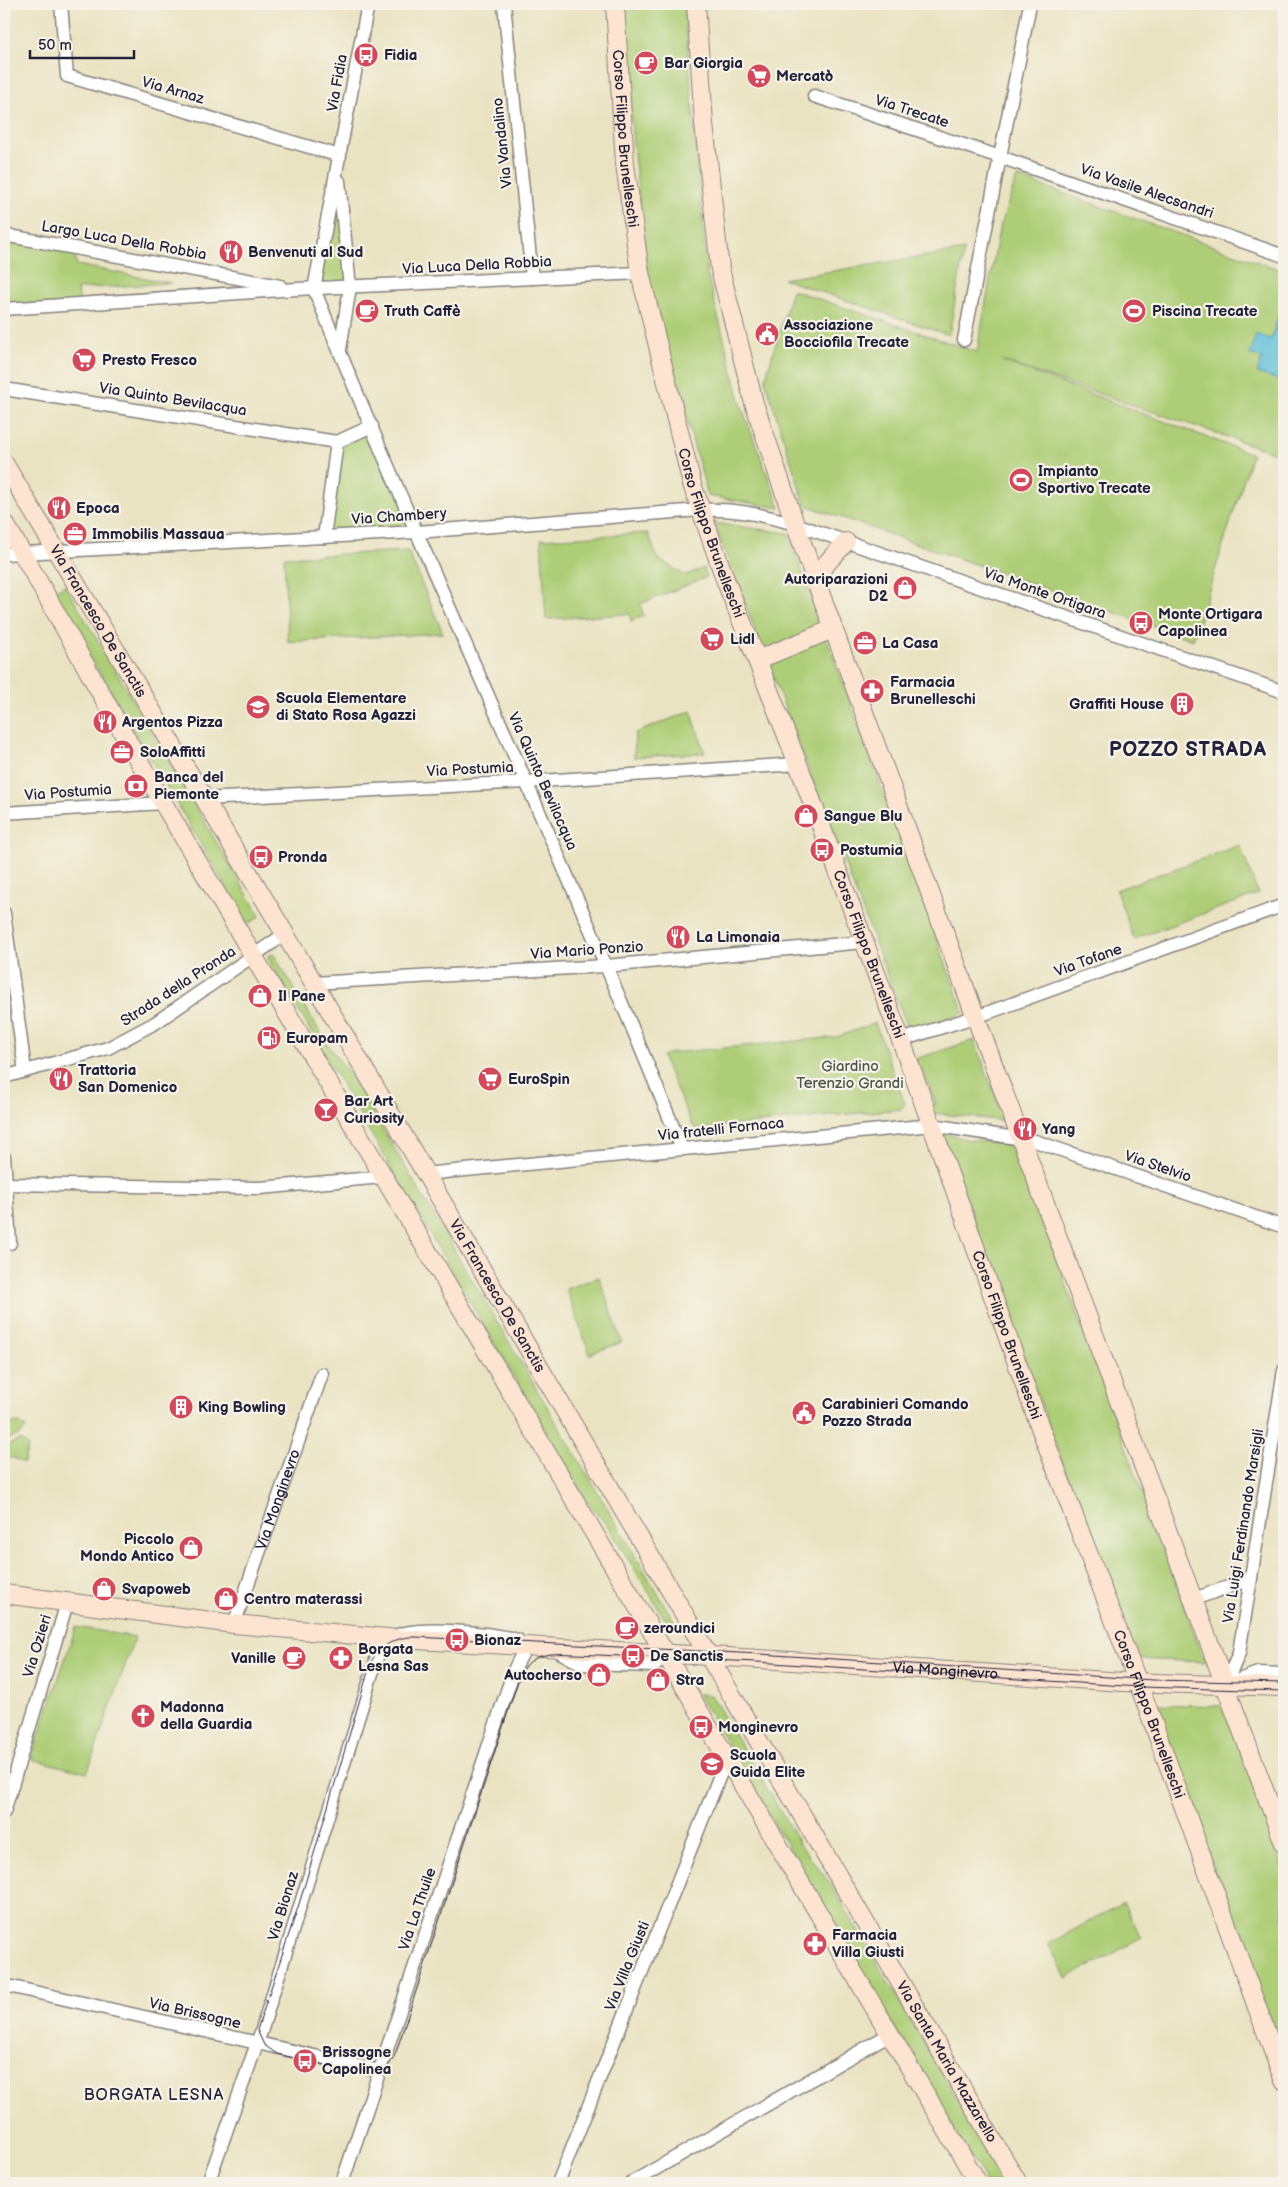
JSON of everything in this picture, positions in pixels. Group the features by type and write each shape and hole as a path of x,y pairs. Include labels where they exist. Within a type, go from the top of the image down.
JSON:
{"street":[{"name":"Via Arnaz","path":"62,4 67,76 339,162"},
{"name":"Via Fidia","path":"314,289 368,4"},
{"name":"Via Vandalino","path":"504,4 532,278"},
{"name":"Corso Filippo Brunelleschi","path":"615,4 625,164 640,273 700,510 798,764 901,1040 1042,1430 1138,1683 1284,2081"},
{"path":"696,4 704,124 720,269 754,403 814,577 976,1018 1284,1843"},
{"path":"964,340 1030,4"},
{"name":"Via Trecate","path":"814,96 1000,157"},
{"name":"Via Vasile Alecsandri","path":"1000,157 1284,256"},
{"name":"Via Fidia","path":"339,162 350,287"},
{"name":"Largo Luca Della Robbia","path":"4,235 297,289"},
{"name":"Via Luca Della Robbia","path":"314,289 640,273"},
{"path":"340,349 350,287"},
{"name":"Largo Luca Della Robbia","path":"4,309 314,289"},
{"name":"Via Quinto Bevilacqua","path":"314,289 417,532 606,966 682,1149"},
{"name":"Via Quinto Bevilacqua","path":"4,389 337,442"},
{"path":"324,537 337,442 372,426"},
{"name":"Via Francesco De Sanctis","path":"4,463 285,934 424,1174 709,1656"},
{"name":"Via Chambery","path":"4,554 417,532 719,509 757,513 795,524"},
{"name":"Via Francesco De Sanctis","path":"4,522 163,803 255,955 382,1177 665,1654"},
{"name":"Via Monte Ortigara","path":"795,524 1284,692"},
{"path":"814,577 846,542"},
{"path":"757,660 834,629"},
{"name":"Via Postumia","path":"204,799 526,782 798,764"},
{"name":"Via Postumia","path":"4,812 163,803"},
{"name":"Via Tofane","path":"901,1040 976,1018 1284,905"},
{"path":"4,913 25,1071"},
{"path":"255,955 285,934"},
{"name":"Via Mario Ponzio","path":"313,983 606,966 864,942"},
{"name":"Strada della Pronda","path":"4,1077 108,1048 155,1023 255,955"},
{"name":"Via fratelli Fornaca","path":"424,1174 932,1125 1020,1137"},
{"name":"Via Stelvio","path":"1020,1137 1284,1227"},
{"path":"4,1157 10,1243"},
{"path":"5,1184 83,1183 260,1188 382,1177"},
{"name":"Via Luigi Ferdinando Marsigli","path":"1226,1684 1239,1653 1284,1370"},
{"name":"Via Monginevro","path":"234,1624 322,1374"},
{"path":"1194,1599 1251,1579"},
{"name":"Via Monginevro","path":"4,1594 234,1624 390,1639 709,1656 1138,1683 1284,1687"},
{"name":"Via Ozieri","path":"4,1812 67,1603"},
{"name":"Via Monginevro","path":"390,1639 411,1632 437,1631 498,1635 551,1648"},
{"name":"Via Bionaz","path":"208,2183 256,2043 377,1657 390,1639"},
{"name":"Via La Thuile","path":"342,2183 514,1670 526,1646"},
{"path":"665,1654 978,2183"},
{"name":"Via Santa Maria Mazzarello","path":"709,1656 1018,2183"},
{"name":"Via Monginevro","path":"1226,1684 1258,1673 1284,1674"},
{"name":"Via Villa Giusti","path":"558,2183 720,1775 729,1763"},
{"name":"Via Brissogne","path":"4,1985 380,2071"},
{"path":"631,2183 890,2034"}],"green space":[{"path":"627,4 684,5 707,274 742,408 780,508 708,496 647,277 633,145 623,16"},
{"name":"Impianto Sportivo Trecate","path":"1017,177 1284,271 1284,456 1002,361 1252,454 1193,640 805,505 765,380 792,290 977,352 999,230"},
{"path":"329,213 342,213 350,287 314,289"},
{"path":"4,235 72,247 77,265 171,283 77,289 81,304 4,309"},
{"path":"964,250 949,335 783,279"},
{"path":"372,426 417,532 324,537 337,442"},
{"path":"714,523 788,533 964,1013 910,1034"},
{"path":"648,533 658,559 685,575 704,568 707,577 640,604 644,616 631,621 630,614 546,619 541,539"},
{"path":"408,551 443,633 288,642 284,557"},
{"path":"65,585 260,916 248,924 52,592"},
{"path":"691,711 705,753 634,757 635,733"},
{"path":"1240,845 1258,894 1134,939 1116,890"},
{"path":"273,953 327,1044 352,1077 674,1621 668,1624 610,1529 587,1501 267,957"},
{"name":"Giardino Terenzio Grandi","path":"875,1023 905,1104 901,1109 697,1129 692,1125 662,1056 671,1053 837,1037"},
{"path":"974,1040 1005,1121 933,1113 928,1103 936,1104 922,1070 915,1068 912,1060"},
{"path":"942,1133 965,1139 1015,1146 1205,1662 1134,1659"},
{"path":"599,1277 622,1342 590,1354 566,1289"},
{"path":"4,1423 20,1423 26,1428 21,1434 4,1441"},
{"path":"20,1440 28,1446 24,1463 13,1458 4,1458 4,1447"},
{"path":"76,1627 135,1637 87,1773 31,1759"},
{"path":"698,1694 711,1695 801,1846 830,1883 1006,2183 986,2183"},
{"path":"1158,1704 1223,1706 1284,1869 1284,2061 1155,1711"},
{"path":"1123,1903 1142,1938 1067,1978 1048,1944"}],"water":[{"path":"1279,314 1284,316 1284,371 1281,381 1257,373 1262,358 1250,354 1256,334 1271,339"}],"tram line":[{"path":"1284,1683 1153,1680 760,1654 415,1637 396,1640 379,1651 371,1662 299,1904 257,2030 264,2045 277,2054 366,2074 372,2074 386,2068 397,2049 518,1681 527,1664 540,1656 565,1654 757,1662 1140,1687 1284,1691"}],"place":[{"name":"Fidia","path":"366,55"},
{"name":"Bar Giorgia","path":"646,63"},
{"name":"Mercatò","path":"759,76"},
{"name":"Benvenuti al Sud","path":"231,252"},
{"name":"Truth Caffè","path":"367,311"},
{"name":"Piscina Trecate","path":"1134,311"},
{"name":"Associazione Bocciofila Trecate","path":"767,334"},
{"name":"Presto Fresco","path":"84,360"},
{"name":"Impianto Sportivo Trecate","path":"1021,480"},
{"name":"Epoca","path":"59,508"},
{"name":"Immobilis Massaua","path":"75,534"},
{"name":"Autoriparazioni D2","path":"905,588"},
{"name":"Monte Ortigara Capolinea","path":"1141,623"},
{"name":"Lidl","path":"712,639"},
{"name":"La Casa","path":"865,643"},
{"name":"Farmacia Brunelleschi","path":"872,691"},
{"name":"Graffiti House","path":"1182,704"},
{"name":"Scuola Elementare di Stato Rosa Agazzi","path":"258,707"},
{"name":"Argentos Pizza","path":"105,722"},
{"name":"SoloAffitti","path":"122,752"},
{"name":"Banca del Piemonte","path":"136,786"},
{"name":"Sangue Blu","path":"806,816"},
{"name":"Postumia","path":"822,850"},
{"name":"Pronda","path":"261,857"},
{"name":"La Limonaia","path":"678,937"},
{"name":"Il Pane","path":"260,996"},
{"name":"Europam","path":"269,1038"},
{"name":"Trattoria San Domenico","path":"61,1079"},
{"name":"EuroSpin","path":"490,1079"},
{"name":"Bar Art Curiosity","path":"326,1110"},
{"name":"Yang","path":"1025,1129"},
{"name":"King Bowling","path":"181,1407"},
{"name":"Carabinieri Comando Pozzo Strada","path":"804,1413"},
{"name":"Piccolo Mondo Antico","path":"191,1548"},
{"name":"Svapoweb","path":"104,1589"},
{"name":"Centro materassi","path":"226,1599"},
{"name":"zeroundici","path":"627,1628"},
{"name":"Bionaz","path":"457,1640"},
{"name":"De Sanctis","path":"633,1656"},
{"name":"Vanille","path":"294,1658"},
{"name":"Borgata Lesna Sas","path":"341,1658"},
{"name":"Autocherso","path":"599,1675"},
{"name":"Stra","path":"658,1680"},
{"name":"Madonna della Guardia","path":"143,1716"},
{"name":"Monginevro","path":"701,1727"},
{"name":"Scuola Guida Elite","path":"712,1764"},
{"name":"Farmacia Villa Giusti","path":"815,1944"},
{"name":"Brissogne Capolinea","path":"305,2061"}],"district":[{"name":"POZZO STRADA","path":"1188,749"},
{"name":"BORGATA LESNA","path":"154,2094"}]}
